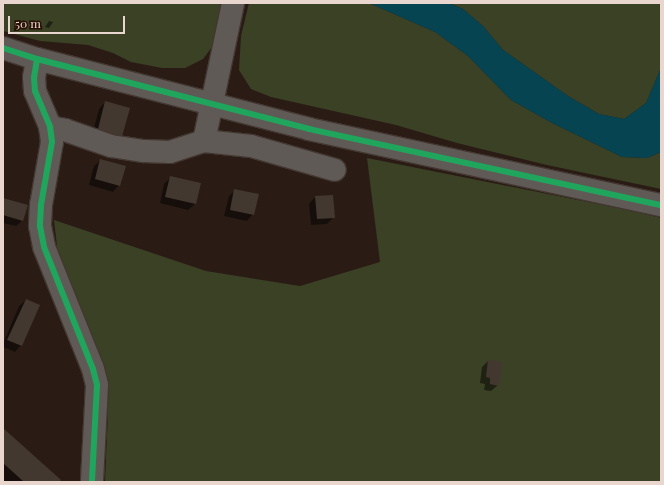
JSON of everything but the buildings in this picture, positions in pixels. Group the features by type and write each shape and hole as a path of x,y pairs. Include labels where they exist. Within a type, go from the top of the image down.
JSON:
{"street":[{"path":"204,141 233,3"},
{"path":"3,48 37,59 309,129 661,205"},
{"path":"37,59 34,76 35,91 50,127 52,142 41,205 40,226 44,247 93,369 97,384 92,482"},
{"path":"50,127 65,130 111,146 144,151 170,152 204,141 251,146 335,170"}],"green space":[{"path":"3,3 224,3 215,43 203,59 185,68 162,68 131,62 113,53 88,45 40,41 3,31"},
{"path":"249,3 369,3 435,32 468,56 511,100 552,123 622,157 647,158 661,152 661,189 547,165 457,143 396,125 271,97 251,89 239,70 241,36"},
{"path":"449,3 661,3 661,68 646,103 624,119 599,114 568,96 503,50 483,26 463,9"},
{"path":"367,158 628,210 661,218 661,482 105,482 108,412 104,377 59,263 54,220 206,271 300,286 380,262"}],"water":[{"path":"369,3 449,3 463,9 483,26 503,50 568,96 599,114 624,119 646,103 661,68 661,152 647,158 622,157 552,123 511,100 468,56 435,32"}],"cycle path":[{"path":"3,48 37,59 309,129 661,205"},
{"path":"37,59 34,77 35,91 50,127 52,142 41,205 40,226 44,247 93,369 97,385 92,482"}]}
